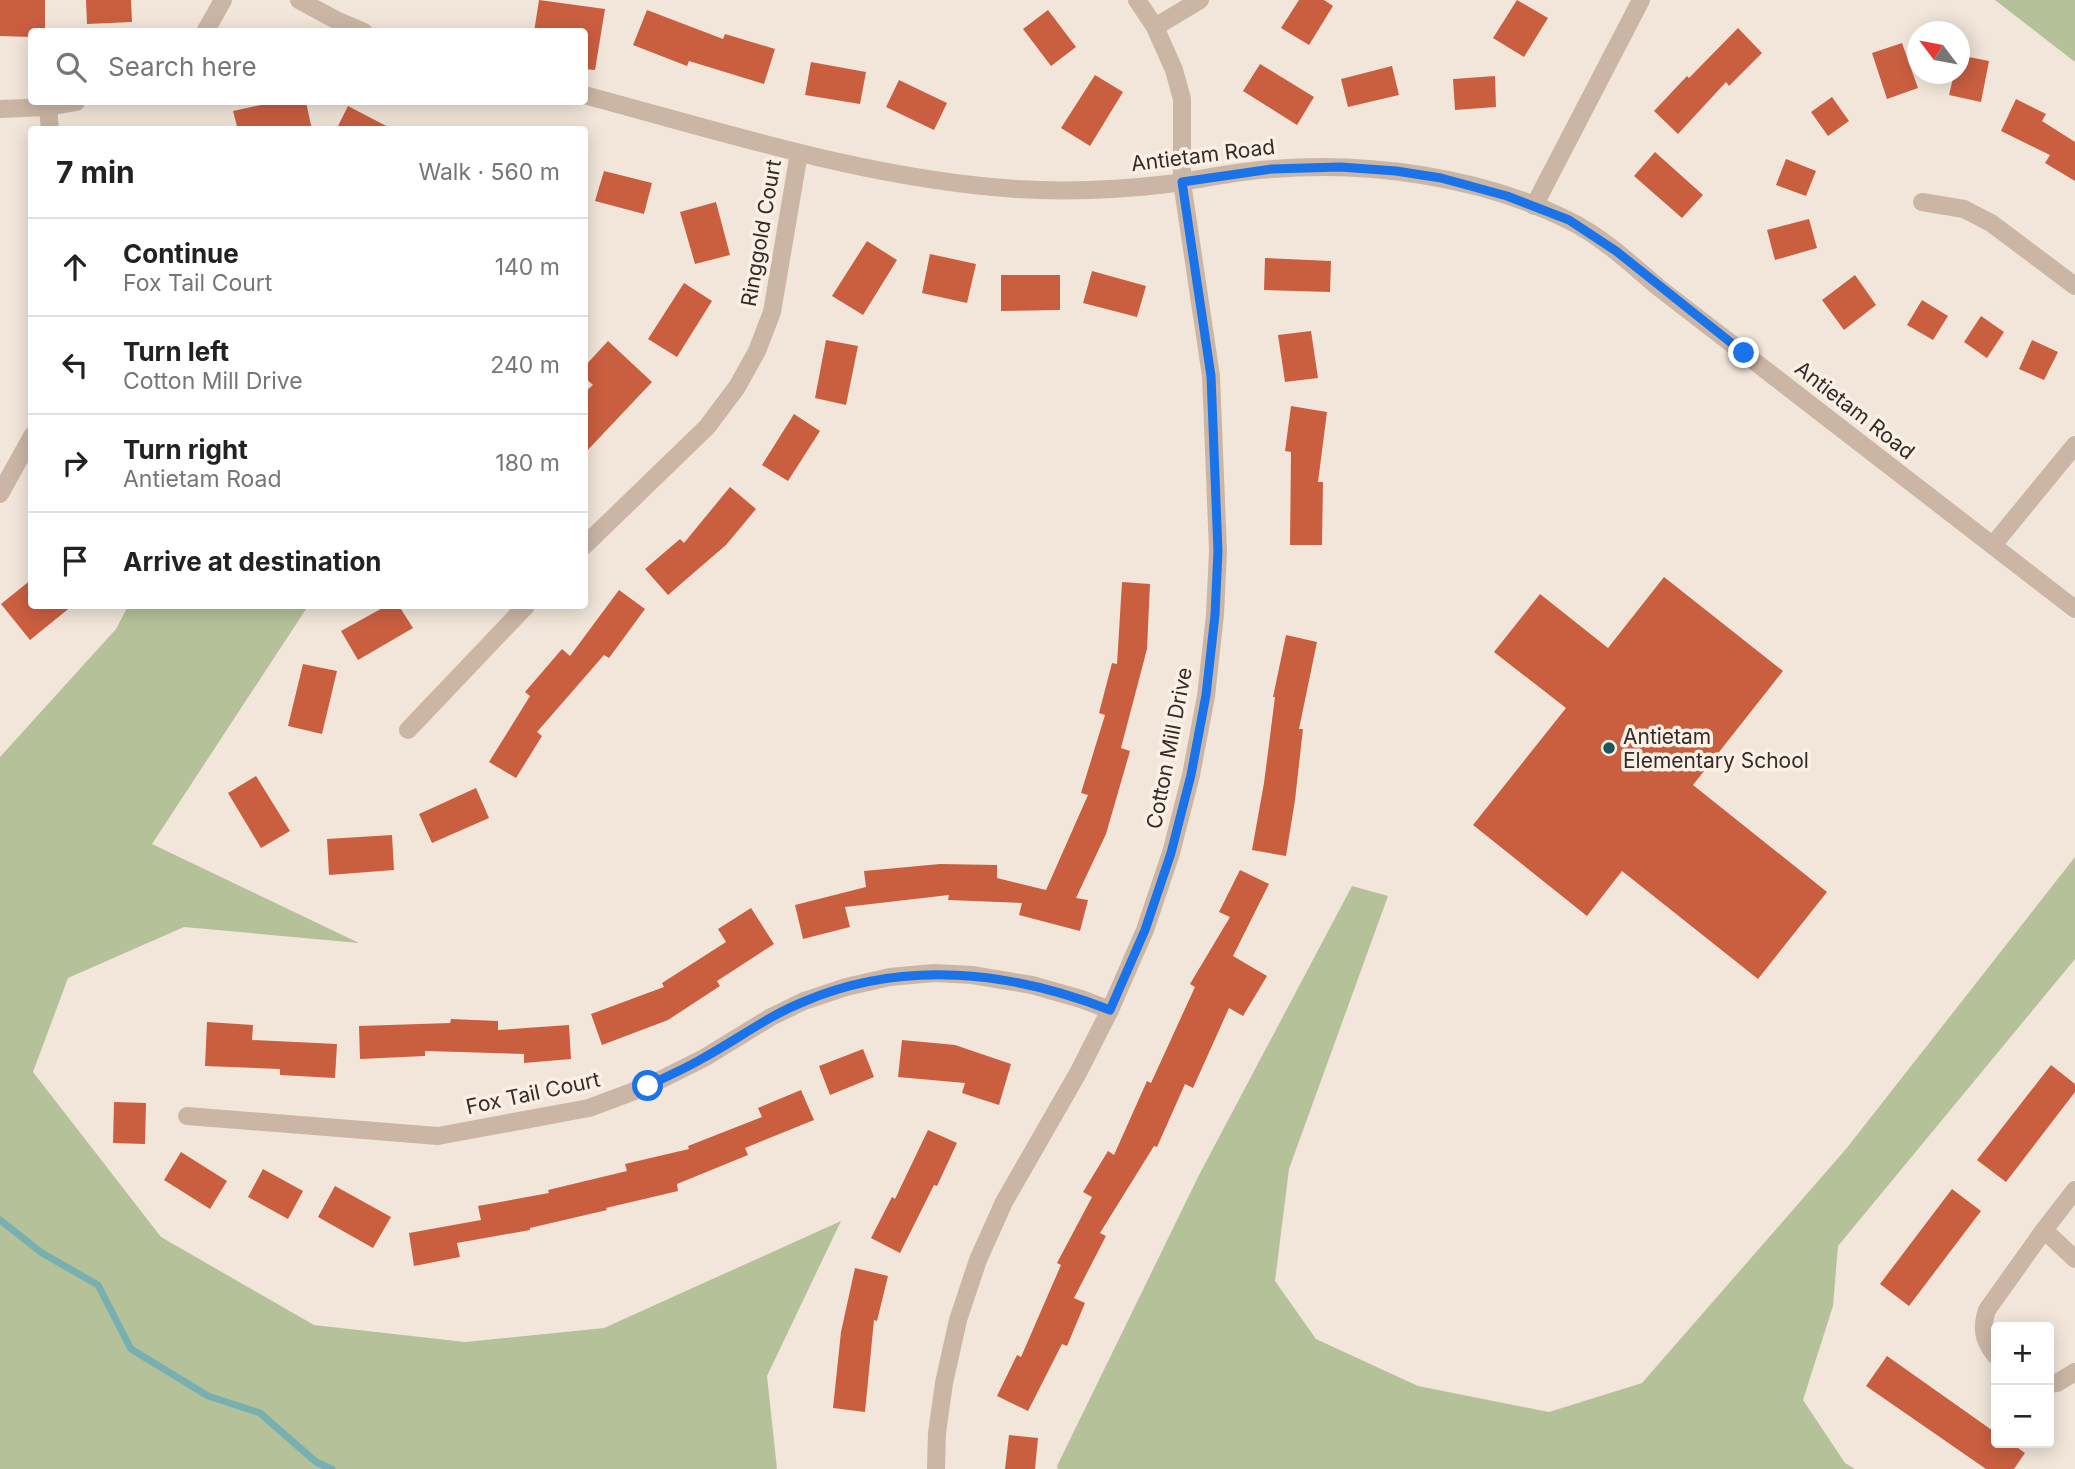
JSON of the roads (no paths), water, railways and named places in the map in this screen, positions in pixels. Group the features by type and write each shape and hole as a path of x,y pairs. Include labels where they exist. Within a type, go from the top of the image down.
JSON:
{"street":[{"path":"207,28 223,0"},
{"path":"299,0 355,28"},
{"name":"Cotton Mill Drive","path":"936,1469 937,1433 944,1382 958,1320 978,1260 1004,1202 1078,1073 1110,1010 1145,930 1171,853 1191,775 1206,695 1215,615 1218,551 1211,376 1182,182 1182,99 1174,69 1155,27 1137,0"},
{"path":"1155,27 1200,0"},
{"path":"1534,206 1641,0"},
{"name":"Antietam Road","path":"588,96 799,153 877,172 948,184 1091,190 1182,182 1272,169 1340,167 1441,178 1507,196 1569,220 1616,251 2075,609"},
{"path":"0,110 59,105"},
{"path":"48,107 50,126"},
{"name":"Ringgold Court","path":"588,542 707,427 737,387 757,351 772,312 799,153"},
{"path":"1922,202 1964,209 1991,223 2075,286"},
{"path":"0,494 28,443"},
{"path":"1993,545 2075,445"},
{"path":"408,730 523,609"},
{"name":"Fox Tail Court","path":"187,1116 438,1136 589,1108 648,1086 704,1058 771,1017 804,1001 846,987 890,978 934,974 972,975 1032,985 1110,1010"},
{"path":"1991,1350 1984,1336 1983,1321 1987,1310 2075,1190"},
{"path":"2044,1230 2075,1259"},
{"path":"2054,1383 2075,1372"}],"waterway":[{"path":"0,1220 42,1253 98,1285 131,1349 208,1396 260,1413 316,1462 332,1469"}],"place":[{"name":"Antietam Elementary School","path":"1609,748"}]}
